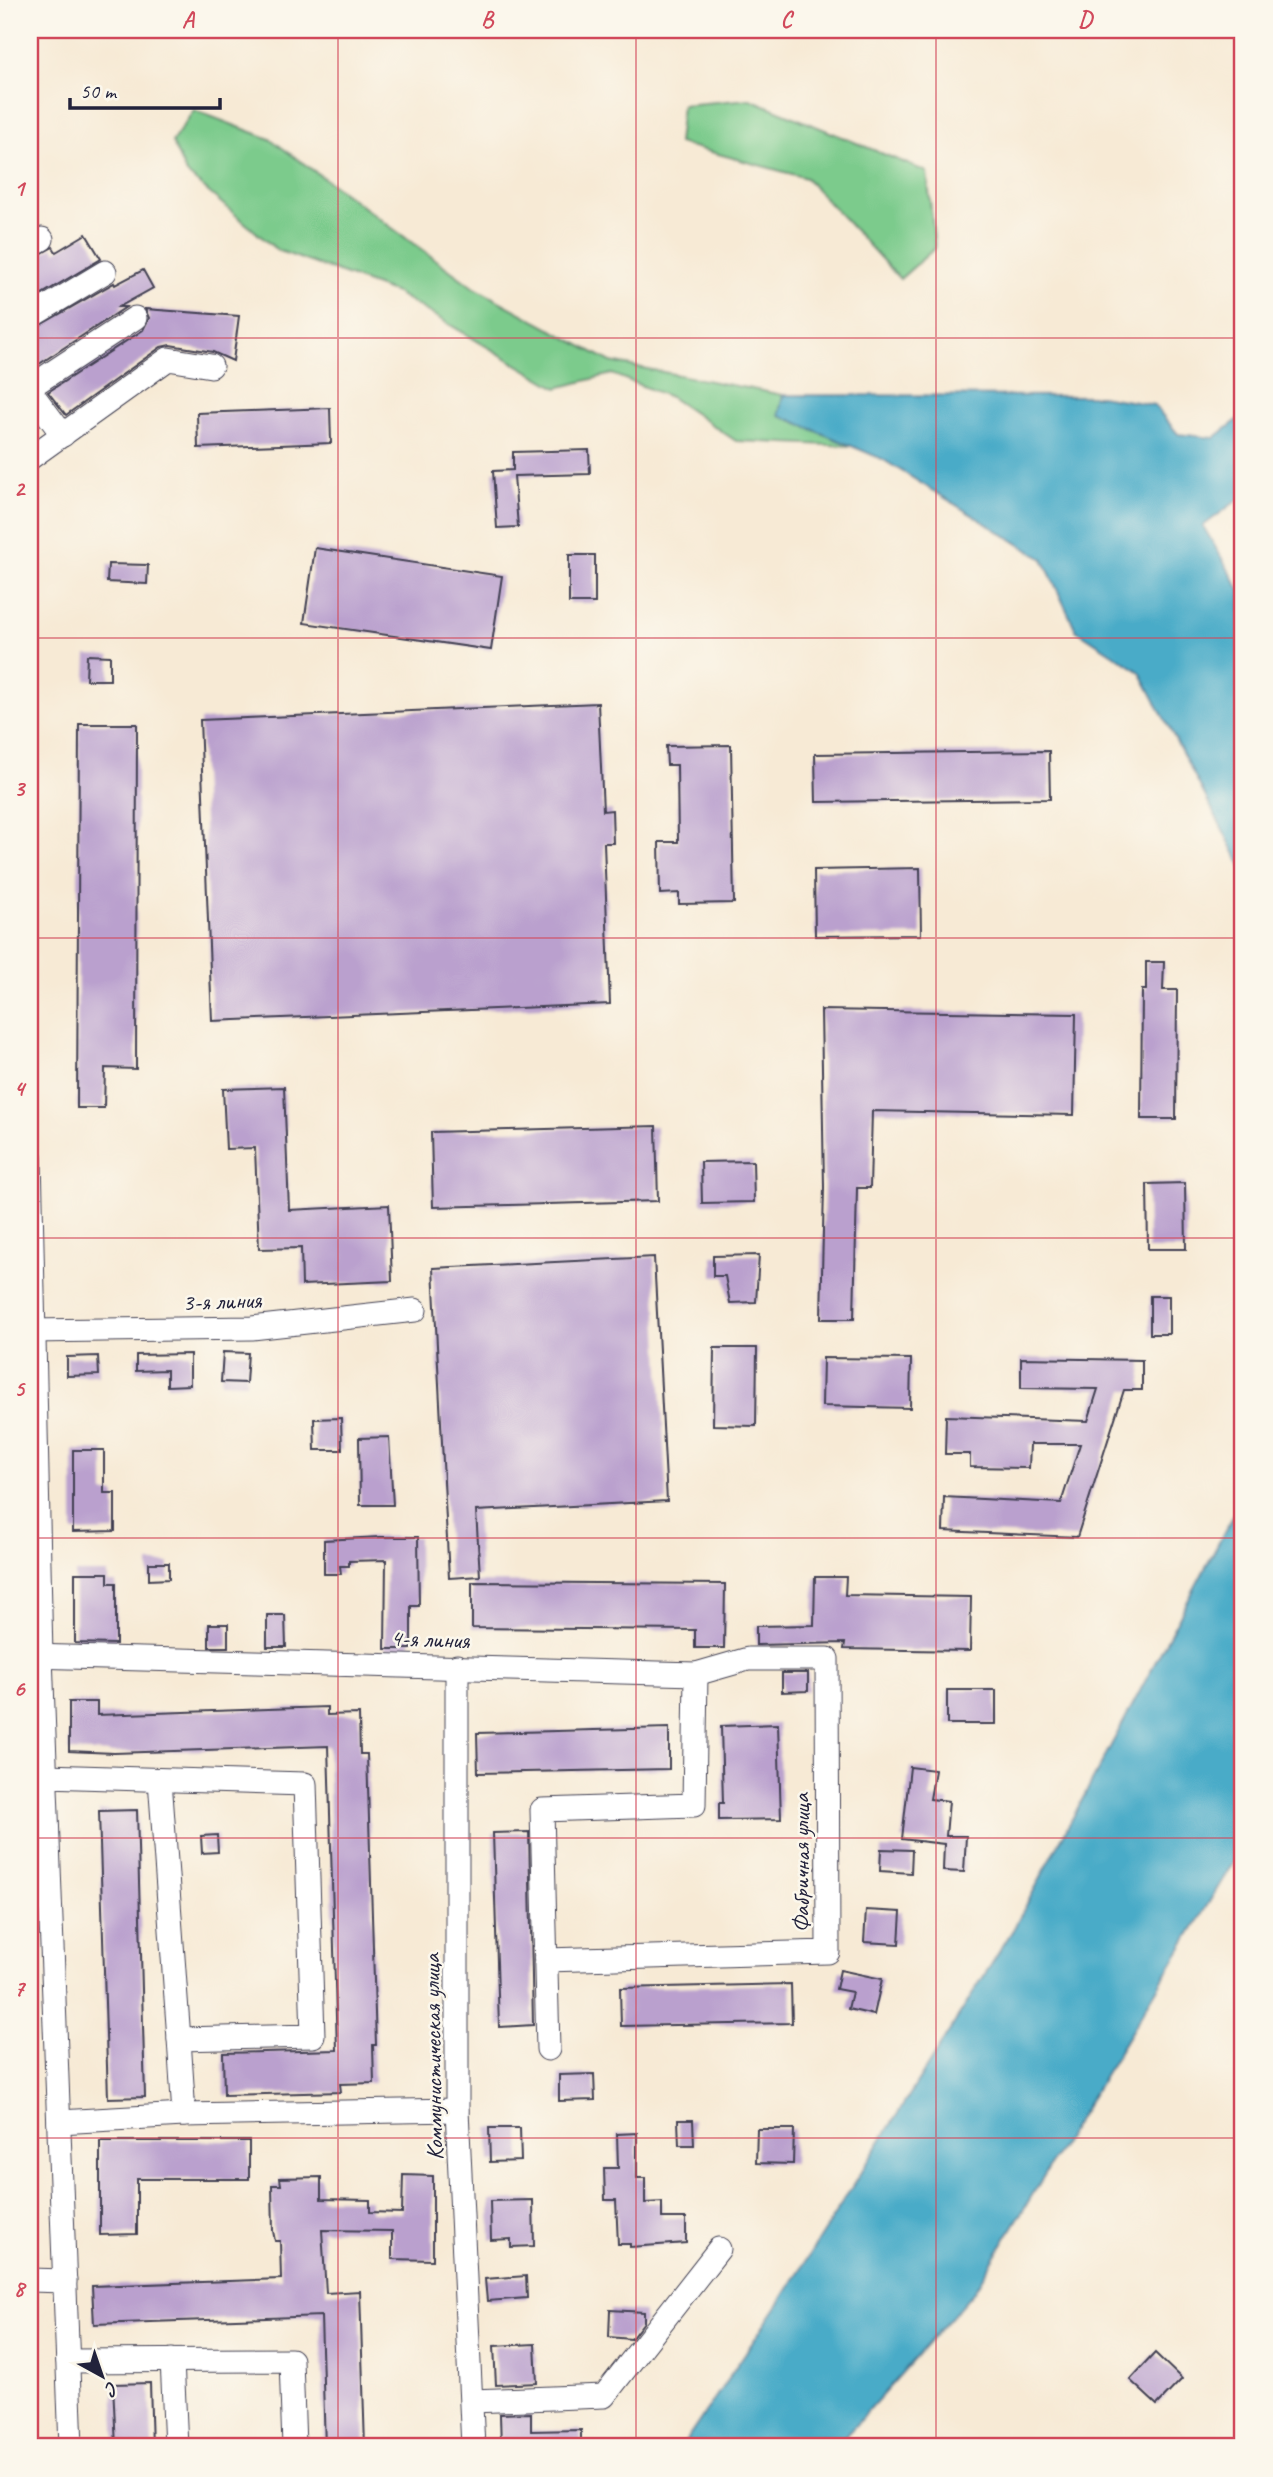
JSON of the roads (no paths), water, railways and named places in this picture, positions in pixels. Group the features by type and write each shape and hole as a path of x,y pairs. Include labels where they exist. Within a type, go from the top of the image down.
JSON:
{"street":[{"path":"30,317 106,272"},
{"path":"63,435 30,389 135,318"},
{"path":"30,458 168,359 211,366"},
{"path":"30,1156 35,1656 46,1776 71,2447"},
{"name":"3-я линия","path":"31,1331 253,1328 415,1310"},
{"name":"4-я линия","path":"35,1656 457,1665 696,1674 748,1659 827,1659"},
{"name":"Фабричная улица","path":"546,1961 828,1952 827,1659"},
{"name":"Коммунистическая улица","path":"457,1665 457,2110 473,2447"},
{"path":"548,2049 542,1810 694,1805 696,1674"},
{"path":"46,1776 305,1784 313,2036 179,2039"},
{"path":"160,1780 184,2115"},
{"path":"59,2122 184,2115 457,2110"},
{"path":"472,2401 604,2396 719,2249"},
{"path":"30,2280 65,2281"},
{"path":"172,2360 176,2447"},
{"path":"68,2361 291,2360 294,2447"}],"water":[{"path":"783,395 1100,396 1154,405 1178,434 1214,438 1240,418 1243,411 1243,496 1203,526 1241,591 1243,868 1140,672 1076,630 1043,559 882,459 779,415"},
{"path":"1243,1497 1243,1846 973,2293 836,2447 682,2447 783,2297 1014,1928"}]}
